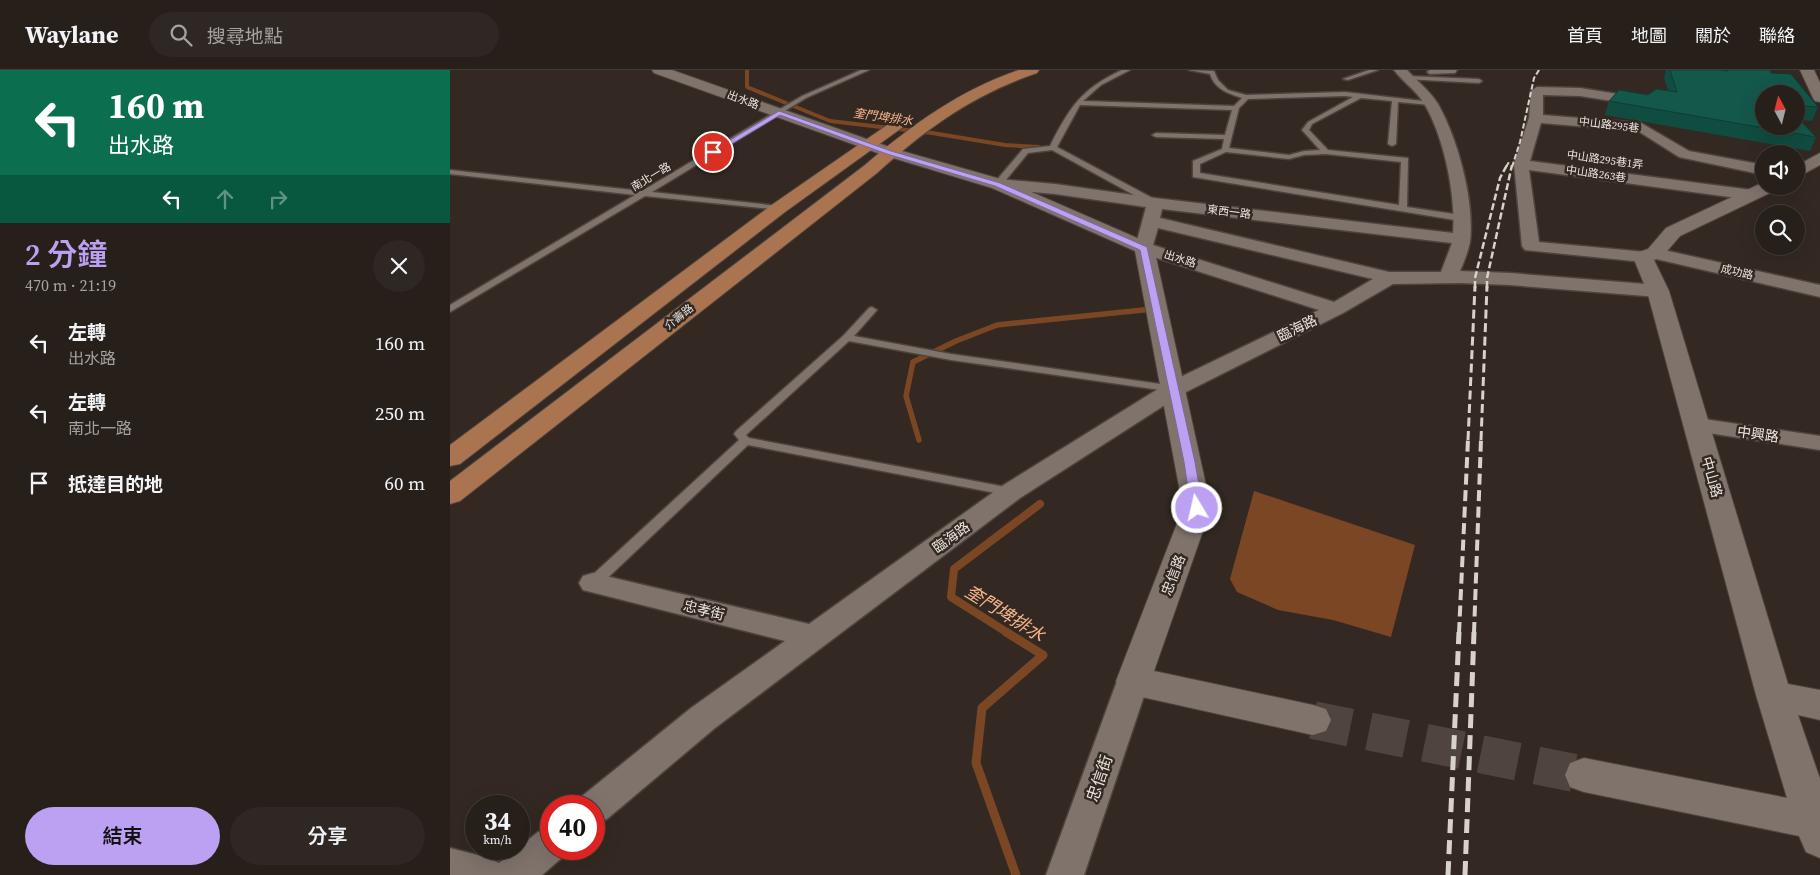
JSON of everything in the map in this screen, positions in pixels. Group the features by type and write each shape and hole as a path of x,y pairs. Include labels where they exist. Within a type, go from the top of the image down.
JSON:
{"main road":[{"path":"928,106 958,86 1000,70"},
{"name":"介壽路","path":"450,458 779,208 897,133 976,92 1032,70"},
{"name":"介壽路","path":"450,495 863,175 897,133"}],"street":[{"name":"出水路","path":"659,70 782,111 897,133 998,184 1144,248 1336,309"},
{"path":"1808,70 1820,95"},
{"path":"1403,74 1430,103 1443,131 1454,167 1461,218 1461,239 1448,278"},
{"path":"1521,164 1536,118 1537,92 1546,90 1580,92 1644,102"},
{"name":"中山路295巷","path":"1536,118 1641,127 1684,154 1755,168"},
{"path":"1525,148 1544,151"},
{"path":"1805,168 1820,160"},
{"name":"中山路263巷","path":"1521,164 1752,195"},
{"name":"成功路","path":"1521,164 1531,246 1649,255 1820,291"},
{"name":"中山路295巷1弄","path":"1663,168 1668,171 1678,185"},
{"name":"東西一路","path":"998,184 1055,189 1155,203 1461,239"},
{"path":"1649,255 1673,232 1755,194"},
{"name":"忠信路","path":"1133,681 1197,508 1190,462 1144,248 1155,203"},
{"path":"1151,221 1389,278 1531,280 1658,291"},
{"name":"中山路","path":"1649,255 1774,695 1817,830"},
{"name":"臨海路","path":"605,799 703,718 1012,492 1174,390 1336,309 1389,278"},
{"name":"中興路","path":"1696,425 1820,443"},
{"name":"忠孝街","path":"593,583 815,636"},
{"path":"1133,681 1313,720"},
{"name":"忠信街","path":"1065,875 1133,681"},
{"path":"1774,695 1820,705"},
{"path":"1584,775 1817,830"},
{"path":"513,875 540,853"},
{"path":"450,866 485,875"}],"lane":[{"name":"南北一路","path":"450,309 794,104 866,70"},
{"path":"1054,148 1068,118 1082,96 1106,79 1128,70"},
{"path":"1192,70 1212,72 1215,81 1226,91 1246,97 1329,94 1361,95 1430,103"},
{"path":"1346,79 1375,70"},
{"path":"1403,74 1455,71"},
{"path":"1403,74 1479,81"},
{"path":"1326,152 1305,130 1310,123 1361,95"},
{"path":"1226,150 1236,108 1246,97"},
{"path":"1392,144 1395,99"},
{"path":"1078,103 1236,108"},
{"path":"1156,135 1228,137"},
{"path":"998,184 1026,151 1054,148 1155,203"},
{"path":"1403,208 1405,160 1326,152 1304,153 1289,157 1226,150 1196,163 1196,175 1461,218"},
{"path":"450,172 550,184 647,192 779,208"},
{"path":"872,310 847,338 740,434 745,441 1012,492"},
{"path":"847,338 952,357 1174,390"},
{"path":"593,583 745,441"}],"shaded area":[{"path":"1254,491 1415,545 1391,637 1333,620 1278,610 1237,592 1230,579"}],"building":[{"path":"1670,70 1770,70 1771,73 1791,74 1800,85 1755,85 1755,126 1609,101 1619,90 1648,95 1656,89 1677,92"},
{"path":"1805,91 1818,107 1805,106"},
{"path":"1805,125 1816,137 1804,135"}],"waterway":[{"name":"奎門埤排水","path":"747,70 747,87 830,121 932,133 1005,145 1039,147"},
{"name":"奎門埤排水","path":"919,440 906,396 913,362 956,341 997,325 1153,309"},
{"name":"奎門埤排水","path":"1008,633 951,597 954,569 1040,504"},
{"name":"奎門埤排水","path":"1006,632 1043,655 982,708 976,763 1016,875"}],"tunnel":[{"path":"1313,720 1584,775"}],"railway":[{"path":"1512,167 1520,142 1534,78 1539,70"},
{"path":"1506,167 1509,162"},
{"path":"1475,286 1475,278 1500,178 1507,165"},
{"path":"1487,286 1487,278 1512,165"},
{"path":"1468,440 1475,286"},
{"path":"1481,440 1487,286"},
{"path":"1459,633 1468,439"},
{"path":"1474,633 1481,439"},
{"path":"1448,875 1459,632"},
{"path":"1465,875 1474,632"}],"route":[{"path":"713,152 779,113 889,152 998,184 1144,248 1190,462 1197,508"}]}
